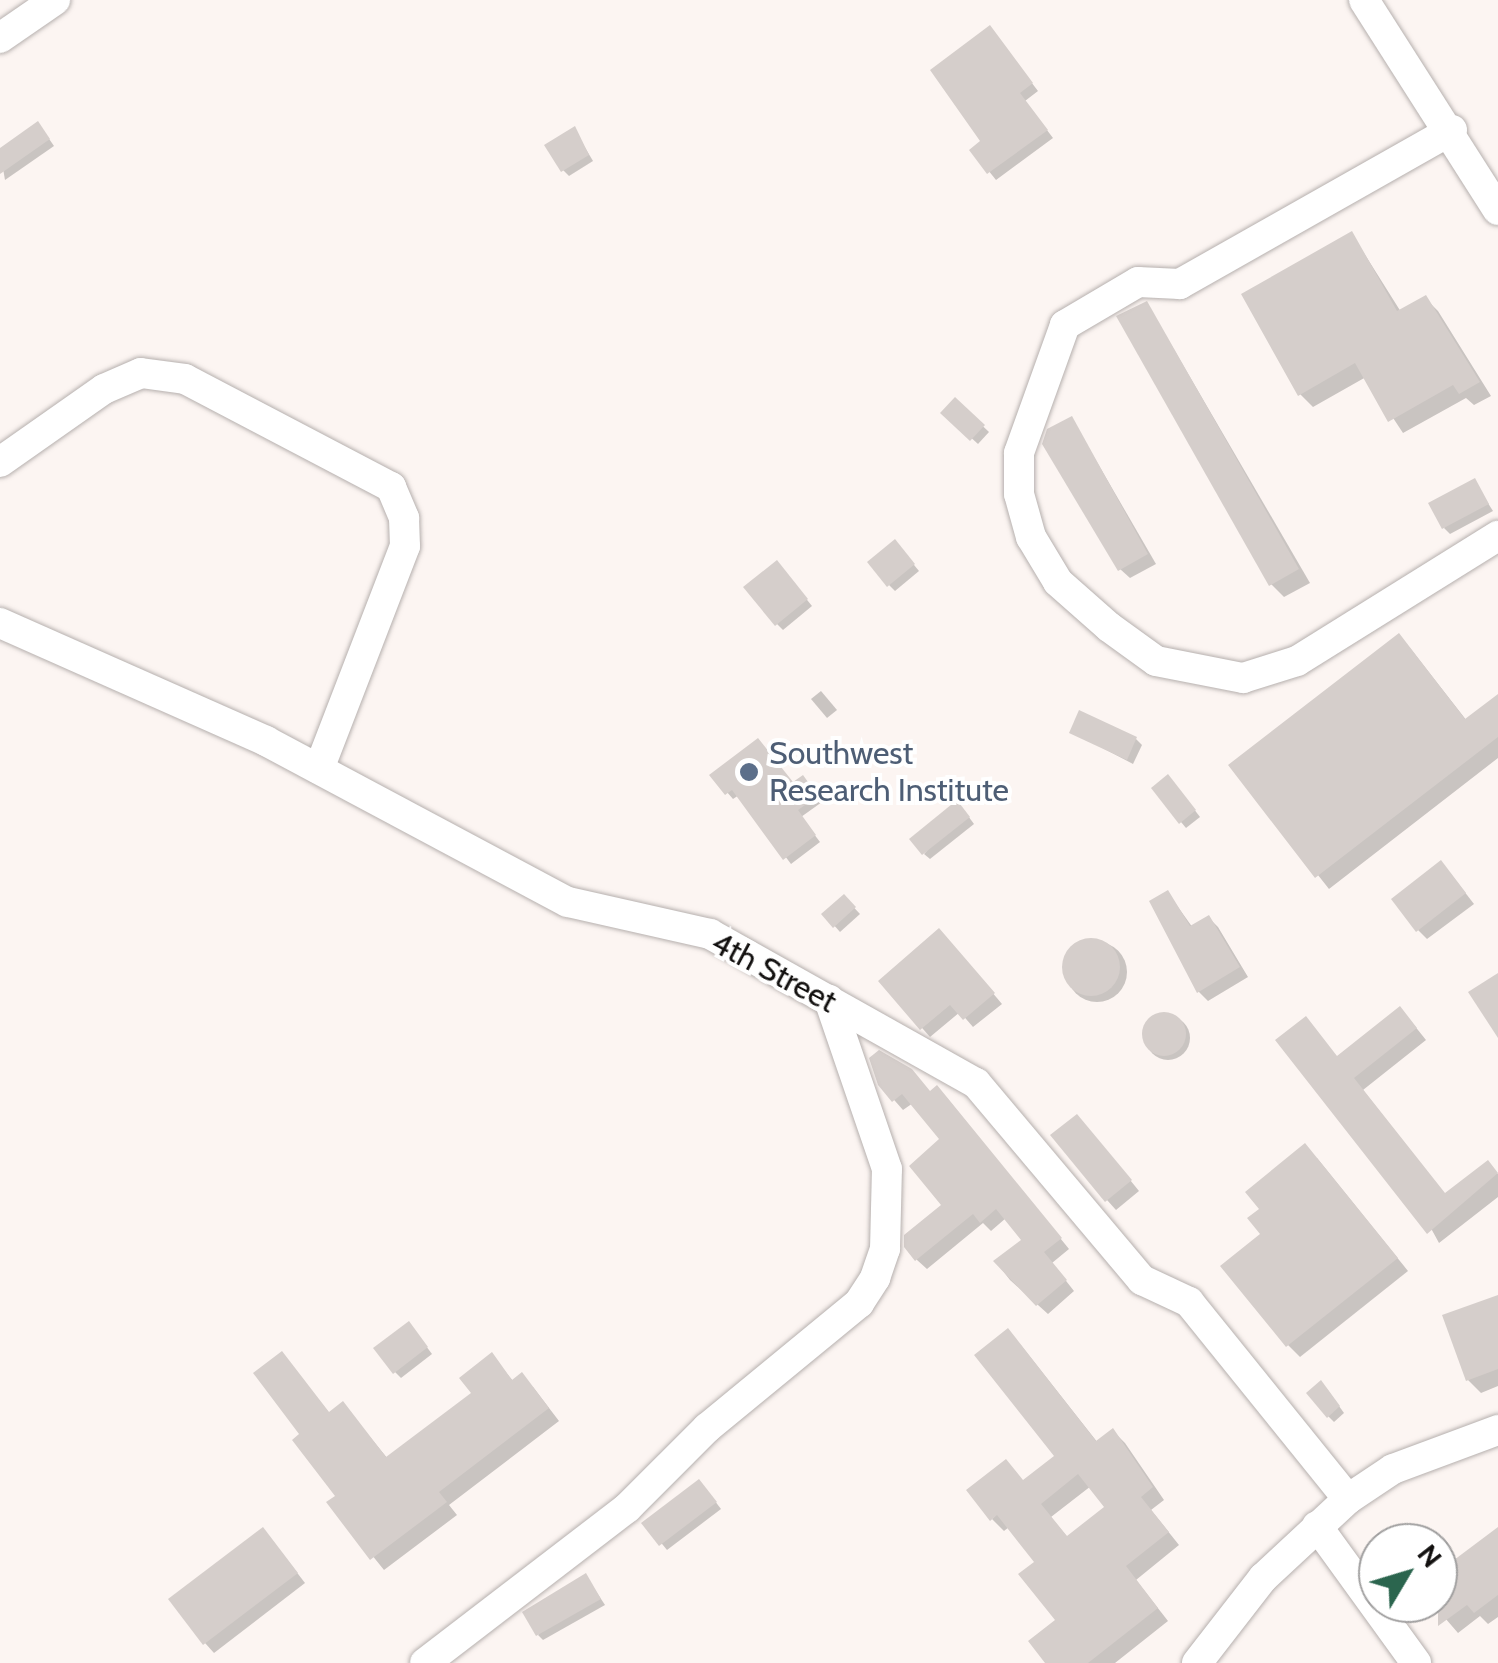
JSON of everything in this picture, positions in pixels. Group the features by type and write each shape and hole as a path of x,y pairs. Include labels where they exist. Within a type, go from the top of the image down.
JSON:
{"street":[{"path":"0,38 55,0"},
{"path":"1364,0 1452,130 1498,210"},
{"path":"1452,130 1180,284 1138,282 1064,325 1019,454 1019,494 1031,537 1058,582 1109,627 1156,661 1243,678 1296,661 1498,536"},
{"path":"0,462 104,389 141,373 185,379 391,487 404,518 405,546 319,769"},
{"name":"4th Street","path":"0,623 319,769 568,902 710,934 976,1083 1142,1280 1189,1302 1348,1498"},
{"path":"425,1663 627,1508 707,1428 859,1302 875,1278 886,1249 886,1170 829,1000"},
{"path":"1197,1663 1264,1578 1348,1498 1393,1469 1498,1430"},
{"path":"1318,1526 1416,1663"}],"building":[{"path":"990,25 1033,83 1020,93 1048,130 987,174 969,150 980,141 930,70"},
{"path":"38,121 50,139 0,174 0,148"},
{"path":"575,126 589,155 561,172 544,145"},
{"path":"1352,231 1397,311 1426,295 1480,382 1459,394 1453,385 1388,422 1355,363 1298,396 1241,294"},
{"path":"1147,301 1299,569 1269,586 1116,316"},
{"path":"955,397 985,425 970,441 940,413"},
{"path":"1072,416 1148,554 1118,571 1042,444 1047,429"},
{"path":"1475,478 1489,504 1442,529 1428,503"},
{"path":"895,539 915,564 887,587 867,562"},
{"path":"777,560 808,599 775,626 743,587"},
{"path":"1399,633 1465,719 1498,694 1498,737 1315,878 1228,765"},
{"path":"1079,710 1137,737 1127,760 1069,733"},
{"path":"758,738 793,782 803,775 818,796 798,810 816,835 783,860 732,790 725,795 709,775"},
{"path":"1168,774 1196,810 1179,824 1151,788"},
{"path":"957,800 970,817 922,855 909,839"},
{"path":"1441,860 1466,893 1416,932 1391,899"},
{"path":"1168,890 1190,926 1209,915 1240,967 1197,993 1149,901"},
{"path":"844,894 856,907 833,928 821,914"},
{"path":"939,928 995,993 963,1020 950,1005 920,1030 878,981"},
{"path":"1091,938 1111,947 1120,967 1111,987 1091,996 1071,987 1062,967 1071,947"},
{"path":"1498,973 1498,1038 1468,992"},
{"path":"1400,1006 1417,1028 1354,1078 1445,1193 1488,1160 1498,1173 1427,1234 1275,1040 1306,1016 1337,1056"},
{"path":"1164,1012 1180,1018 1186,1034 1180,1050 1164,1056 1148,1050 1142,1034 1148,1018"},
{"path":"879,1050 912,1069 930,1091 937,1085 1062,1238 1044,1252 1067,1280 1036,1306 993,1261 1021,1240 996,1209 980,1223 973,1214 915,1261 904,1247 904,1235 941,1205 909,1166 939,1139 902,1094 892,1102 878,1085 869,1058"},
{"path":"1077,1114 1132,1180 1105,1202 1050,1135"},
{"path":"1305,1143 1398,1258 1286,1347 1220,1266 1260,1234 1247,1218 1259,1209 1245,1192"},
{"path":"1498,1295 1498,1369 1466,1381 1442,1315"},
{"path":"409,1321 428,1347 393,1374 373,1348"},
{"path":"1008,1328 1096,1441 1113,1428 1153,1487 1141,1497 1169,1532 1126,1566 1158,1608 1088,1663 1045,1663 1028,1641 1055,1620 1018,1574 1034,1562 997,1515 990,1521 966,1490 1006,1459 1023,1480 1054,1456 974,1355","holes":["1078,1474 1104,1507 1067,1536 1041,1504"]},
{"path":"282,1351 329,1412 343,1401 386,1457 471,1393 459,1378 492,1352 512,1380 522,1372 549,1408 439,1492 447,1502 370,1560 326,1502 335,1496 292,1440 299,1434 253,1373"},
{"path":"1321,1380 1340,1406 1327,1418 1306,1393"},
{"path":"699,1479 717,1502 659,1546 641,1523"},
{"path":"263,1527 298,1573 203,1645 168,1599"},
{"path":"1498,1527 1498,1595 1474,1613 1467,1605 1458,1612 1458,1557"},
{"path":"586,1573 601,1599 536,1636 522,1612"}],"place":[{"name":"Southwest Research Institute","path":"749,772"}]}
